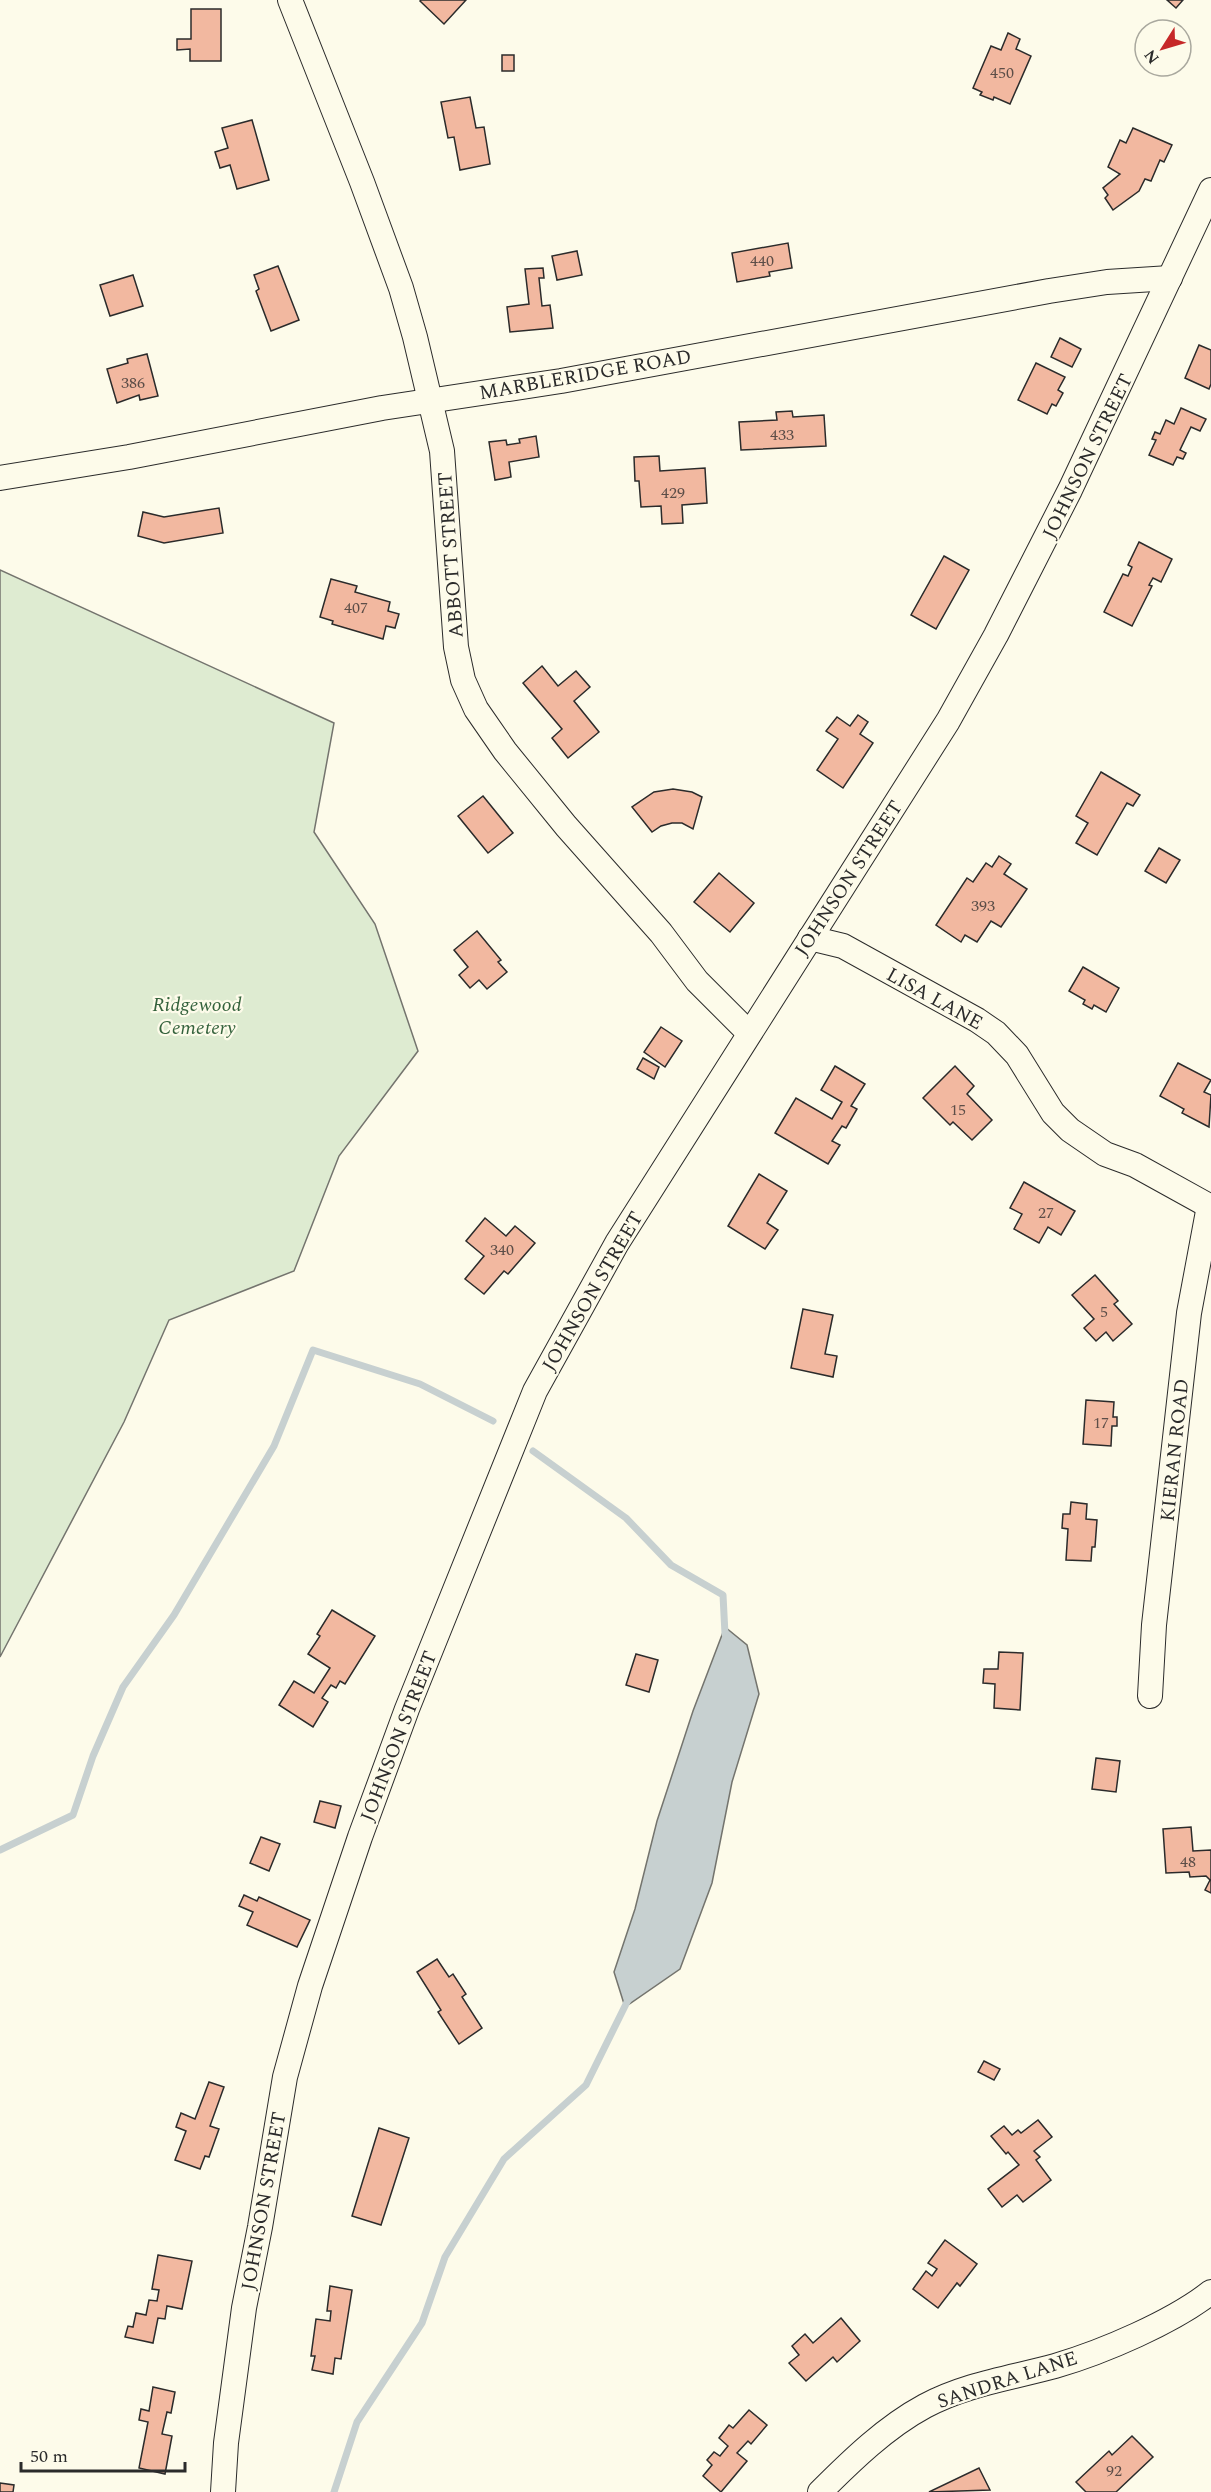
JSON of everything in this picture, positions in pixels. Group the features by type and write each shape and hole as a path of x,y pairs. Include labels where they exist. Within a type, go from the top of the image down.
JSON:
{"street":[{"name":"ABBOTT STREET","path":"291,0 347,141 401,288 415,337 442,452 456,647 463,680 476,709 505,751 566,826 661,933 698,981 749,1033"},
{"name":"JOHNSON STREET","path":"223,2492 226,2443 244,2308 285,2077 316,1965 407,1709 535,1391 617,1243 948,721 996,635 1075,481 1211,190"},
{"name":"MARBLERIDGE ROAD","path":"0,478 129,457 429,401 561,381 1084,286 1170,278"},
{"name":"LISA LANE","path":"810,938 843,946 978,1020 996,1033 1017,1055 1053,1113 1070,1130 1105,1154 1135,1165 1210,1207"},
{"name":"KIERAN ROAD","path":"1150,1696 1154,1625 1165,1545 1189,1313 1210,1207"},
{"name":"SANDRA LANE","path":"820,2492 849,2462 925,2406 966,2388 1056,2365 1136,2336 1211,2292"}],"green space":[{"name":"Ridgewood Cemetery","path":"0,570 334,723 314,832 375,924 418,1051 339,1156 294,1271 169,1320 124,1422 0,1657"}],"shaded area":[{"path":"725,1627 747,1645 759,1694 732,1782 712,1883 680,1969 625,2007 614,1972 635,1909 657,1821 693,1711"}],"building":[{"path":"421,0 466,0 444,24"},
{"path":"1167,0 1183,0 1176,8"},
{"path":"191,9 221,9 221,61 190,61 190,49 177,50 177,39 191,39"},
{"path":"1008,33 1020,39 1016,49 1031,56 1010,104 994,97 993,100 980,95 982,92 973,88 991,46 1001,50"},
{"path":"502,55 514,55 514,71 502,71"},
{"path":"470,97 476,128 484,127 490,164 460,170 454,137 448,138 441,102"},
{"path":"252,120 269,180 237,189 230,165 220,168 215,152 228,148 222,128"},
{"path":"1133,128 1172,145 1164,162 1160,160 1151,181 1145,179 1139,191 1113,210 1105,198 1108,195 1103,188 1120,174 1108,167 1120,140 1126,143"},
{"path":"788,243 792,268 769,272 770,276 737,282 732,253"},
{"path":"577,251 582,275 557,280 552,256"},
{"path":"278,266 299,320 271,331 256,291 259,289 254,275"},
{"path":"543,268 544,278 539,278 542,306 550,305 553,328 510,332 507,307 529,304 525,269"},
{"path":"133,275 143,306 110,316 100,285"},
{"path":"1060,338 1081,349 1072,367 1051,357"},
{"path":"1199,345 1211,350 1209,389 1185,378"},
{"path":"147,354 158,396 140,400 139,395 117,403 107,369 128,363 127,359"},
{"path":"1036,363 1065,377 1058,390 1063,393 1056,406 1052,404 1047,414 1018,400"},
{"path":"1181,408 1206,419 1200,431 1191,427 1180,450 1186,453 1183,459 1177,457 1173,465 1149,455 1156,440 1152,439 1155,432 1160,434 1166,420 1174,424"},
{"path":"792,411 793,417 824,415 826,446 741,450 739,422 777,420 776,412"},
{"path":"536,436 539,457 509,462 511,477 495,480 489,442 506,440 507,445 520,443 519,439"},
{"path":"659,456 660,471 705,468 707,503 682,505 683,523 662,524 661,506 641,507 639,481 635,481 634,457"},
{"path":"219,508 223,533 164,543 138,536 143,512 164,517"},
{"path":"1139,542 1172,559 1161,582 1153,578 1149,585 1152,586 1132,626 1104,612 1123,574 1128,576 1132,567 1128,565"},
{"path":"944,556 969,570 936,629 911,615"},
{"path":"331,579 357,586 355,592 390,602 388,611 399,614 395,628 386,626 383,639 332,624 333,621 320,617"},
{"path":"542,666 558,686 576,671 590,687 574,701 599,732 568,758 552,738 562,729 523,683"},
{"path":"858,715 868,722 860,734 873,743 843,788 817,770 838,739 826,731 837,717 850,726"},
{"path":"1101,772 1140,795 1133,806 1127,803 1097,855 1076,843 1088,823 1076,816"},
{"path":"673,789 692,792 702,797 693,829 682,823 672,823 652,832 632,807 654,792"},
{"path":"483,796 513,833 488,853 458,816"},
{"path":"1159,848 1180,860 1166,883 1145,871"},
{"path":"999,856 1011,864 1004,874 1027,889 1001,927 991,921 977,942 965,935 961,942 936,925 967,878 973,882 986,863 992,867"},
{"path":"719,873 754,903 730,932 694,902"},
{"path":"477,931 501,960 498,962 507,972 487,989 479,980 470,988 459,975 468,967 454,950"},
{"path":"1083,967 1119,988 1106,1012 1094,1005 1092,1009 1083,1004 1085,1000 1069,991"},
{"path":"661,1027 682,1041 665,1067 644,1052"},
{"path":"643,1058 659,1067 654,1079 637,1069"},
{"path":"1178,1063 1211,1080 1204,1092 1211,1095 1209,1127 1182,1113 1184,1109 1160,1096"},
{"path":"835,1066 865,1084 851,1106 857,1109 846,1128 842,1126 832,1141 840,1145 828,1164 775,1133 796,1098 832,1119 842,1102 821,1090"},
{"path":"955,1066 974,1086 967,1094 992,1120 972,1140 953,1122 950,1125 923,1098"},
{"path":"759,1174 787,1191 767,1223 778,1230 765,1249 728,1226"},
{"path":"1024,1182 1075,1211 1061,1235 1048,1227 1039,1243 1014,1229 1022,1214 1010,1208"},
{"path":"485,1218 506,1236 515,1226 535,1243 508,1274 504,1271 484,1294 465,1279 484,1256 466,1241"},
{"path":"1095,1275 1118,1301 1114,1304 1132,1324 1113,1341 1106,1332 1096,1341 1084,1328 1094,1319 1072,1295"},
{"path":"803,1309 833,1315 825,1354 837,1356 833,1377 791,1368"},
{"path":"1086,1400 1114,1402 1113,1417 1117,1417 1117,1426 1112,1426 1111,1446 1083,1444"},
{"path":"1071,1502 1087,1504 1086,1519 1097,1520 1095,1547 1092,1547 1091,1561 1066,1560 1068,1529 1062,1528 1063,1514 1070,1514"},
{"path":"332,1610 375,1636 345,1684 340,1681 336,1688 331,1685 322,1698 328,1702 313,1727 279,1705 294,1681 314,1693 330,1668 308,1654 320,1636 317,1634"},
{"path":"999,1652 1023,1653 1020,1710 994,1708 995,1684 983,1683 984,1669 998,1669"},
{"path":"636,1654 658,1660 649,1692 626,1685"},
{"path":"1096,1758 1120,1761 1116,1792 1092,1789"},
{"path":"320,1801 341,1806 335,1828 314,1822"},
{"path":"1191,1827 1193,1851 1211,1850 1211,1893 1205,1890 1210,1880 1206,1876 1190,1877 1189,1872 1166,1873 1163,1829"},
{"path":"261,1837 280,1844 269,1871 250,1863"},
{"path":"244,1895 257,1901 259,1897 310,1920 297,1947 247,1925 253,1912 239,1906"},
{"path":"437,1959 449,1977 453,1974 466,1994 462,1997 482,2028 459,2044 438,2012 441,2010 417,1972"},
{"path":"984,2061 1000,2069 994,2080 978,2072"},
{"path":"209,2082 224,2087 210,2126 219,2129 209,2157 205,2156 200,2169 175,2160 186,2131 176,2127 181,2113 195,2119"},
{"path":"1038,2120 1052,2137 1034,2151 1040,2157 1036,2160 1051,2180 1023,2202 1017,2195 1002,2207 988,2189 1019,2165 991,2136 1004,2126 1012,2135 1018,2130 1021,2133"},
{"path":"379,2128 409,2138 381,2225 352,2216"},
{"path":"945,2240 977,2264 960,2286 957,2283 938,2308 913,2289 926,2271 932,2276 937,2269 928,2263"},
{"path":"158,2255 192,2261 182,2309 167,2306 165,2319 158,2318 153,2343 125,2337 128,2326 133,2327 136,2313 146,2315 149,2300 157,2301 159,2290 152,2289"},
{"path":"330,2286 352,2290 341,2359 335,2358 333,2374 312,2370 315,2356 311,2356 316,2319 330,2321 331,2311 327,2311"},
{"path":"841,2318 860,2341 837,2362 833,2357 806,2381 789,2363 799,2355 792,2346 805,2334 813,2343"},
{"path":"153,2387 175,2392 171,2413 167,2412 162,2434 172,2436 165,2474 139,2468 148,2422 139,2420 141,2409 149,2411"},
{"path":"749,2410 767,2425 751,2444 748,2441 737,2453 747,2461 721,2492 703,2476 712,2465 707,2460 714,2452 720,2456 728,2446 719,2438 729,2425 733,2428"},
{"path":"1132,2436 1153,2457 1116,2492 1086,2492 1076,2482 1109,2451 1112,2455"},
{"path":"979,2468 990,2490 929,2492"},
{"path":"0,2483 14,2485 13,2492 0,2492"}],"waterway":[{"path":"0,1850 73,1815 93,1756 123,1687 174,1615 274,1446 313,1350 420,1384 493,1421"},
{"path":"533,1451 626,1518 671,1565 723,1595 725,1634"},
{"path":"334,2492 357,2422 422,2323 445,2257 504,2159 586,2085 628,2000"}]}
